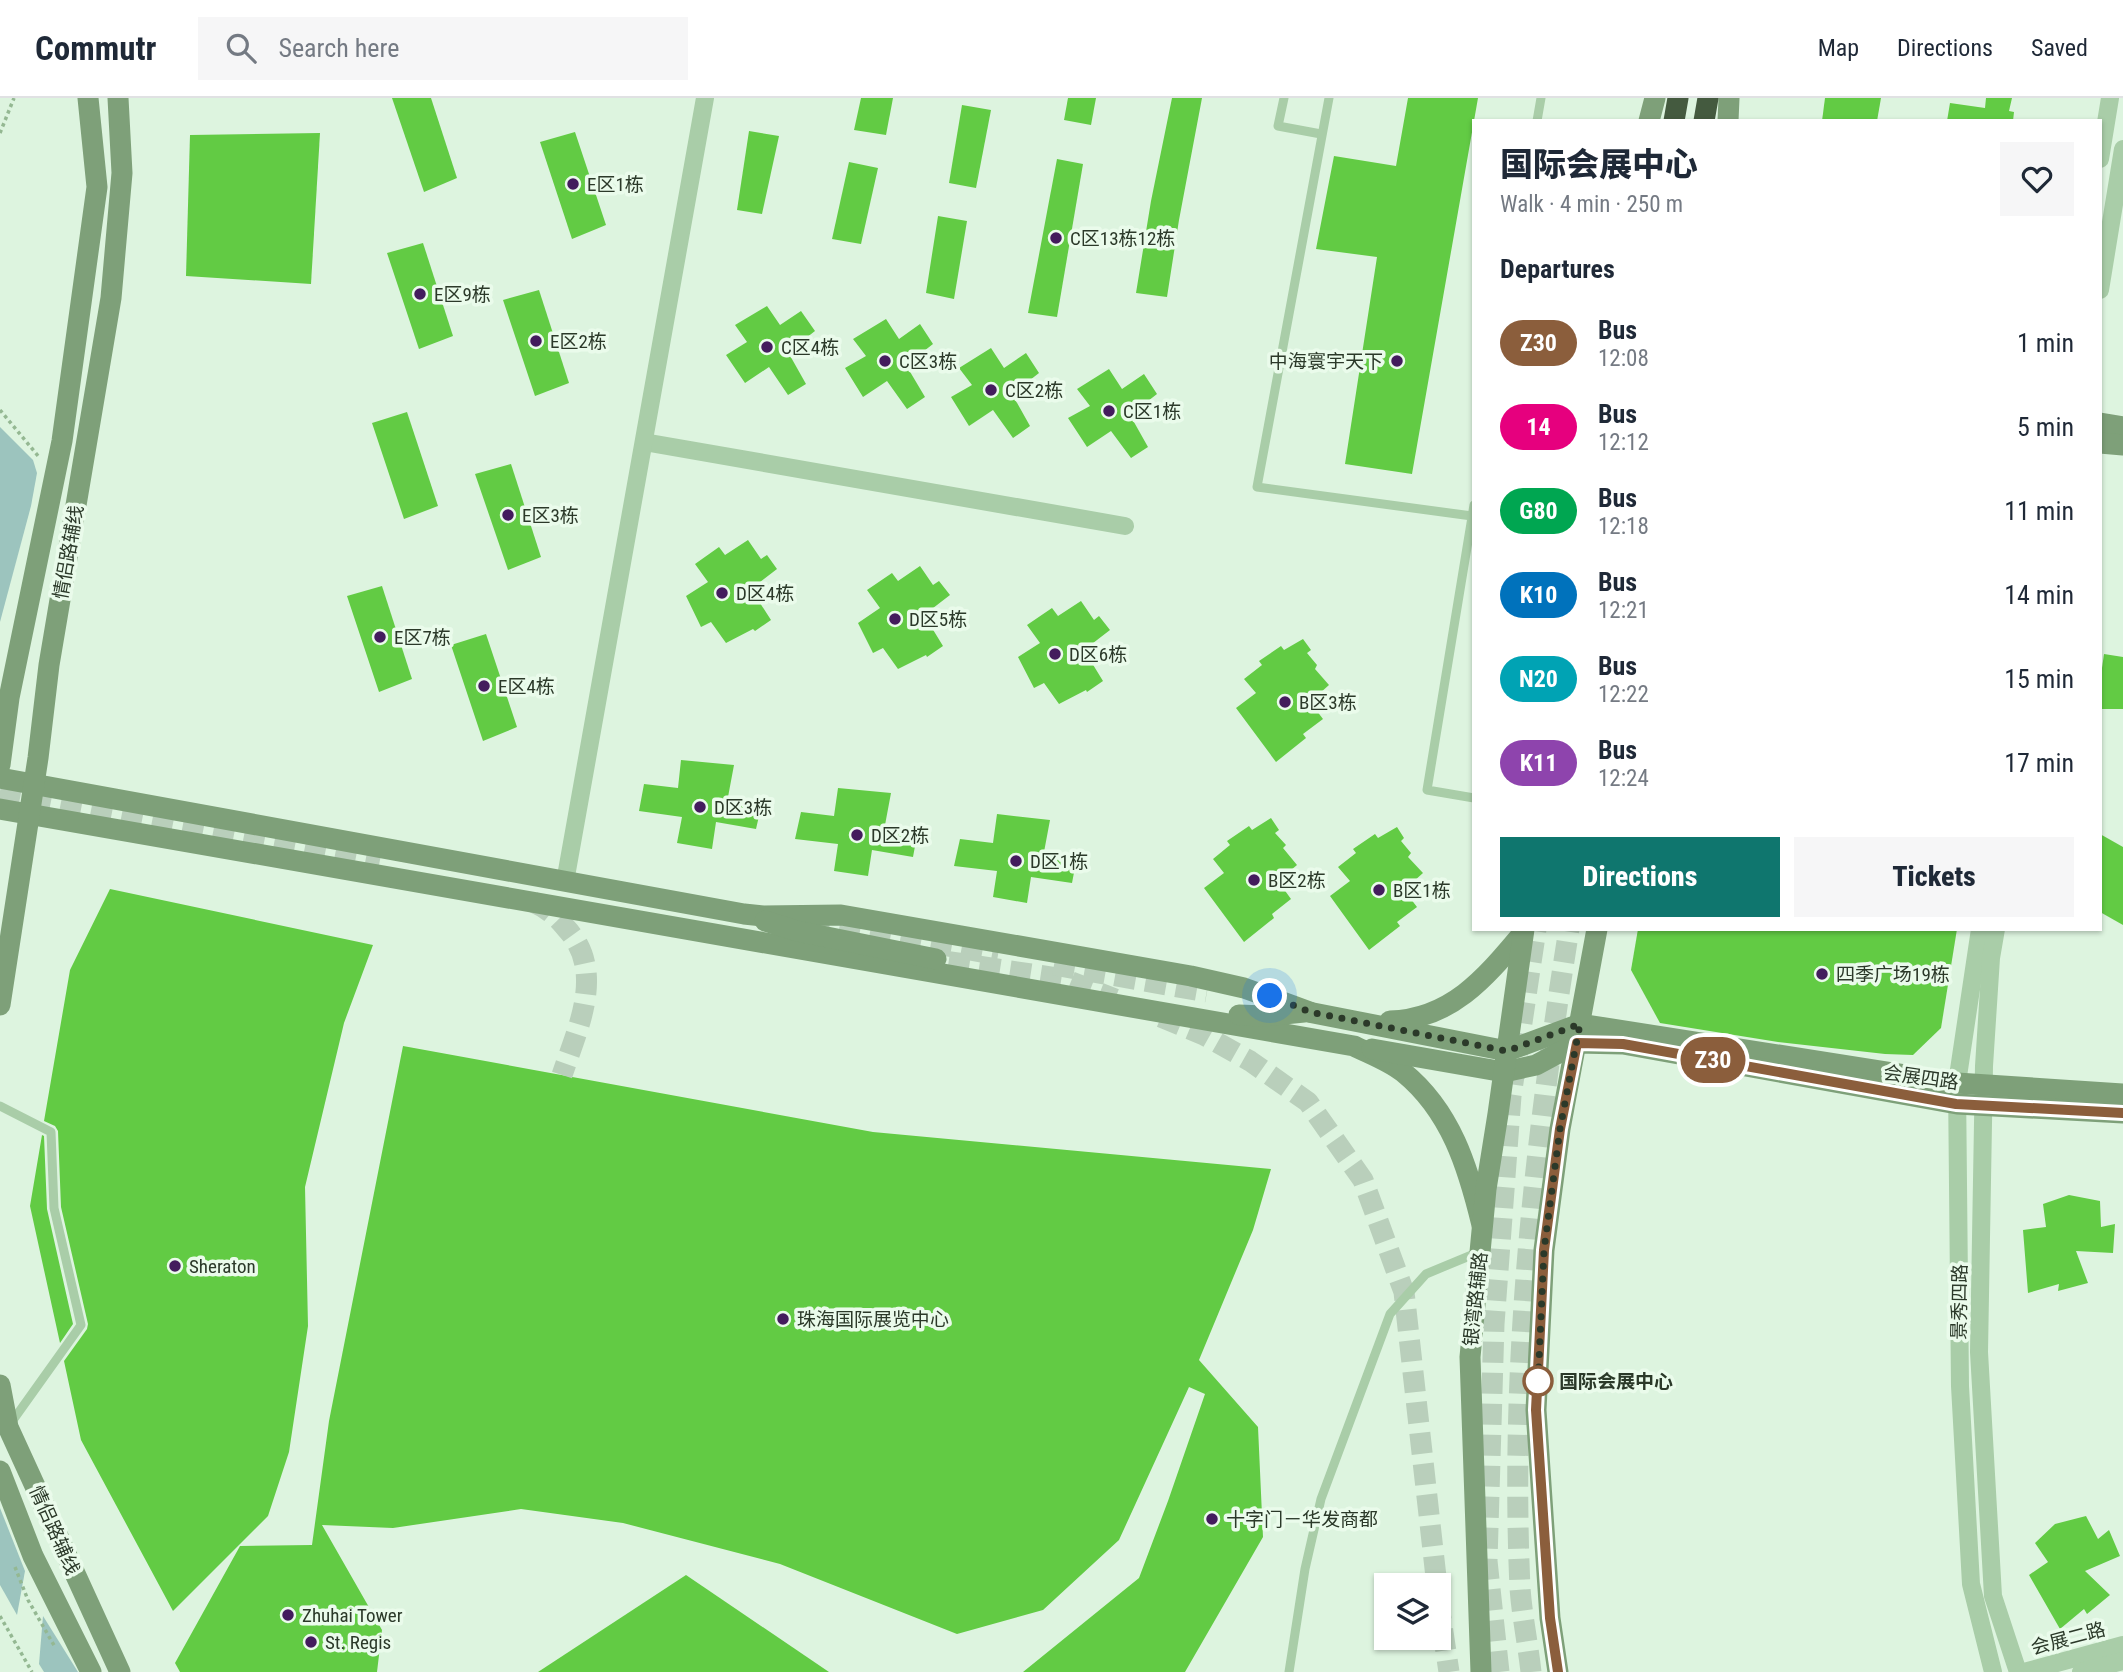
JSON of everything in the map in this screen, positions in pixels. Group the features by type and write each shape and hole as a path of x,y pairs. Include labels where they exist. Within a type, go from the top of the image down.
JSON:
{"highway":[{"path":"1674,119 1678,98"},
{"path":"1704,119 1707,98"}],"main road":[{"name":"情侣路辅线","path":"0,765 9,698 62,441 97,187 88,98"},
{"name":"情侣路辅线","path":"0,1005 30,815 49,665 111,298 122,173 118,98"},
{"path":"1649,119 1654,98"},
{"path":"1728,119 1730,98"},
{"path":"2102,424 2123,427"},
{"path":"2102,443 2123,445"},
{"path":"0,778 744,915 797,931 1222,1015 1264,1016 1310,1012"},
{"path":"0,809 1504,1072 1536,1065 1578,1034"},
{"path":"744,915 830,915 868,920 1218,981 1310,1012"},
{"path":"1368,1022 1406,1021 1436,1012 1458,1000 1494,967 1524,931"},
{"name":"银湾路辅路","path":"1481,1672 1470,1357 1486,1189 1524,931"},
{"path":"1558,1672 1550,1618 1536,1410 1544,1250 1560,1129 1597,931"},
{"path":"1207,992 1507,1051"},
{"name":"会展四路","path":"1507,1051 1578,1034 1623,1044 1956,1094 2123,1094"},
{"path":"1354,1046 1401,1071 1439,1112 1463,1155 1482,1225"},
{"name":"会展四路","path":"1983,1095 2123,1113"},
{"name":"情侣路辅线","path":"0,1385 8,1427 120,1672"},
{"name":"情侣路辅线","path":"0,1471 33,1556 91,1672"}],"street":[{"path":"565,882 705,98"},
{"path":"2102,147 2110,98"},
{"path":"2102,278 2123,149"},
{"path":"644,442 1125,526"},
{"name":"景秀四路","path":"1980,931 1956,1094 1960,1386 1971,1584 1993,1672"},
{"name":"景秀四路","path":"1996,931 1991,958 1983,1095 1979,1352 1993,1596 2018,1672"},
{"name":"会展二路","path":"2024,1672 2123,1645"},
{"name":"会展二路","path":"2081,1672 2123,1661"}],"lane":[{"path":"1284,98 1278,126 1321,134"},
{"path":"1329,98 1257,486 1472,516 1427,790 1472,798"},
{"path":"1538,119 1541,98"},
{"path":"0,1105 51,1132 54,1208 82,1325 8,1427"},
{"path":"1289,1672 1305,1569 1321,1499 1390,1314 1426,1274 1480,1251"}],"path":[{"path":"0,134 14,98"},
{"path":"0,410 39,457"},
{"path":"0,1616 32,1672"}],"shaded area":[{"path":"0,427 33,460 37,473 31,506 0,622"},
{"path":"0,1508 25,1571 17,1615 0,1585"},
{"path":"43,1616 78,1672 44,1672 39,1664"}],"building":[{"path":"392,98 431,98 457,178 424,192"},
{"path":"861,98 893,98 886,135 854,130"},
{"path":"1068,98 1096,98 1091,125 1064,120"},
{"path":"1172,98 1202,98 1167,297 1136,293"},
{"name":"中海寰宇天下","path":"1408,98 1478,98 1474,119 1472,119 1472,132 1412,474 1345,464 1377,257 1316,249 1334,156 1396,166"},
{"path":"1825,98 1881,98 1877,119 1822,119"},
{"path":"1986,98 2012,98 2009,111 2014,112 2013,119 1947,119 1950,103 1985,108"},
{"path":"962,105 991,110 976,188 949,183"},
{"path":"749,131 779,136 762,214 737,210"},
{"name":"E区1栋","path":"575,132 606,225 572,239 540,142"},
{"path":"320,133 311,284 186,276 190,135"},
{"name":"C区13栋12栋","path":"1057,159 1083,164 1057,317 1028,313"},
{"path":"849,162 878,168 861,244 832,239"},
{"path":"938,216 967,221 954,299 926,293"},
{"name":"E区9栋","path":"423,243 453,336 419,349 387,253"},
{"name":"E区2栋","path":"539,290 569,383 535,396 503,300"},
{"name":"C区4栋","path":"767,306 780,325 801,311 815,331 788,352 806,384 788,395 769,367 745,383 726,355 747,342 735,325"},
{"name":"C区3栋","path":"886,319 899,339 920,324 933,344 906,365 925,397 907,409 887,381 863,397 845,368 866,356 853,339"},
{"name":"C区2栋","path":"991,348 1004,368 1026,353 1039,373 1012,394 1030,426 1013,438 993,410 969,426 951,397 972,385 959,368"},
{"name":"C区1栋","path":"1109,369 1122,389 1144,374 1157,394 1130,415 1148,447 1131,458 1111,431 1087,447 1068,418 1090,406 1077,389"},
{"path":"407,412 438,506 404,519 372,423"},
{"name":"E区3栋","path":"511,464 541,557 508,570 475,474"},
{"name":"D区4栋","path":"748,540 761,559 767,555 777,569 751,589 771,620 755,631 753,629 726,643 711,622 701,627 686,596 708,582 695,564 719,547 725,555"},
{"name":"D区5栋","path":"920,566 933,585 939,581 950,595 924,615 943,646 927,657 926,655 898,669 883,648 873,653 858,623 880,608 867,590 892,573 898,581"},
{"name":"E区7栋","path":"382,586 412,679 379,692 347,596"},
{"name":"D区6栋","path":"1081,601 1094,620 1099,616 1110,630 1084,650 1103,681 1087,692 1086,690 1059,704 1044,683 1034,688 1018,657 1040,643 1027,625 1052,608 1058,616"},
{"name":"E区4栋","path":"486,634 517,727 483,741 451,645"},
{"name":"B区3栋","path":"1303,639 1311,650 1307,653 1317,665 1315,669 1329,685 1310,702 1323,719 1303,734 1306,738 1276,762 1236,708 1256,693 1244,679 1262,665 1259,661 1281,646 1284,650"},
{"path":"2104,654 2123,657 2123,709 2102,709"},
{"name":"D区3栋","path":"681,760 734,765 728,797 762,803 756,829 716,822 712,849 677,843 682,817 639,811 644,784 678,788"},
{"name":"D区2栋","path":"838,788 891,793 885,825 918,830 913,857 872,850 868,876 834,871 838,844 795,839 801,812 834,816"},
{"name":"D区1栋","path":"997,814 1050,820 1044,852 1077,857 1072,883 1031,877 1027,903 993,897 997,871 954,866 960,839 993,843"},
{"name":"B区2栋","path":"1271,818 1279,830 1275,833 1286,845 1283,848 1297,865 1278,881 1291,899 1272,914 1274,918 1244,942 1204,888 1224,873 1213,859 1230,845 1227,841 1249,826 1252,830"},
{"name":"B区1栋","path":"1397,827 1404,838 1401,841 1411,853 1408,857 1423,873 1404,890 1417,907 1397,922 1400,926 1369,950 1330,896 1350,881 1338,867 1356,853 1353,849 1375,834 1378,838"},
{"path":"2102,835 2123,847 2123,925 2102,913"},
{"name":"Sheraton","path":"110,889 373,945 344,1023 305,1187 308,1326 289,1452 268,1516 173,1611 81,1440 64,1361 88,1324 61,1207 58,1131 55,1126 44,1121 70,970"},
{"path":"1638,931 1957,931 1941,1028 1913,1055 1778,1042 1660,1023 1631,970"},
{"name":"珠海国际展览中心","path":"403,1046 873,1132 1271,1169 1253,1230 1199,1360 1258,1427 1263,1537 1185,1672 1023,1672 1139,1578 1205,1394 1189,1387 1119,1540 1043,1610 957,1634 780,1564 623,1523 521,1509 393,1528 322,1525 382,1630 377,1672 180,1672 175,1663 240,1546 312,1545 329,1421"},
{"path":"42,1135 47,1209 73,1324 60,1343 30,1206"},
{"path":"2069,1195 2100,1201 2101,1227 2115,1224 2113,1253 2076,1251 2088,1283 2058,1291 2059,1284 2028,1293 2023,1230 2046,1227 2043,1204"},
{"path":"2086,1516 2098,1539 2109,1530 2120,1556 2085,1571 2110,1595 2087,1614 2084,1609 2060,1629 2029,1575 2048,1562 2035,1543 2055,1524"},
{"path":"686,1575 829,1672 538,1672"}],"tunnel":[{"path":"0,791 379,865"},
{"path":"533,902 551,913 566,928 578,945 585,962 585,1000 562,1075"},
{"path":"809,921 998,955"},
{"path":"1499,1672 1487,1561 1494,1324 1511,1096 1536,931"},
{"path":"1531,1672 1520,1588 1518,1505 1522,1340 1535,1175 1569,931"},
{"path":"918,957 1064,979 1115,999"},
{"path":"1054,965 1207,992"},
{"path":"1161,1017 1204,1035 1250,1061 1308,1102 1363,1180 1404,1292 1436,1573"},
{"path":"1446,1650 1449,1672"}],"bus line":[{"name":"Z30","path":"1558,1672 1550,1618 1536,1410 1544,1250 1560,1129 1577,1043 1623,1044 1956,1104 2123,1113"}],"place":[{"name":"E区1栋","path":"573,184"},
{"name":"C区13栋12栋","path":"1056,238"},
{"name":"E区9栋","path":"420,294"},
{"name":"E区2栋","path":"536,341"},
{"name":"C区4栋","path":"767,347"},
{"name":"C区3栋","path":"885,361"},
{"name":"中海寰宇天下","path":"1397,361"},
{"name":"C区2栋","path":"991,390"},
{"name":"C区1栋","path":"1109,411"},
{"name":"E区3栋","path":"508,515"},
{"name":"D区4栋","path":"722,593"},
{"name":"D区5栋","path":"895,619"},
{"name":"E区7栋","path":"380,637"},
{"name":"D区6栋","path":"1055,654"},
{"name":"E区4栋","path":"484,686"},
{"name":"B区3栋","path":"1285,702"},
{"name":"D区3栋","path":"700,807"},
{"name":"D区2栋","path":"857,835"},
{"name":"D区1栋","path":"1016,861"},
{"name":"B区2栋","path":"1254,880"},
{"name":"B区1栋","path":"1379,890"},
{"name":"四季广场19栋","path":"1822,974"},
{"name":"Sheraton","path":"175,1266"},
{"name":"珠海国际展览中心","path":"783,1319"},
{"name":"国际会展中心","path":"1538,1381"},
{"name":"十字门－华发商都","path":"1212,1519"},
{"name":"Zhuhai Tower","path":"288,1615"},
{"name":"St. Regis","path":"311,1642"}],"route":[{"path":"1270,996 1310,1012 1507,1051 1580,1024 1560,1129 1544,1250 1538,1381"}]}
